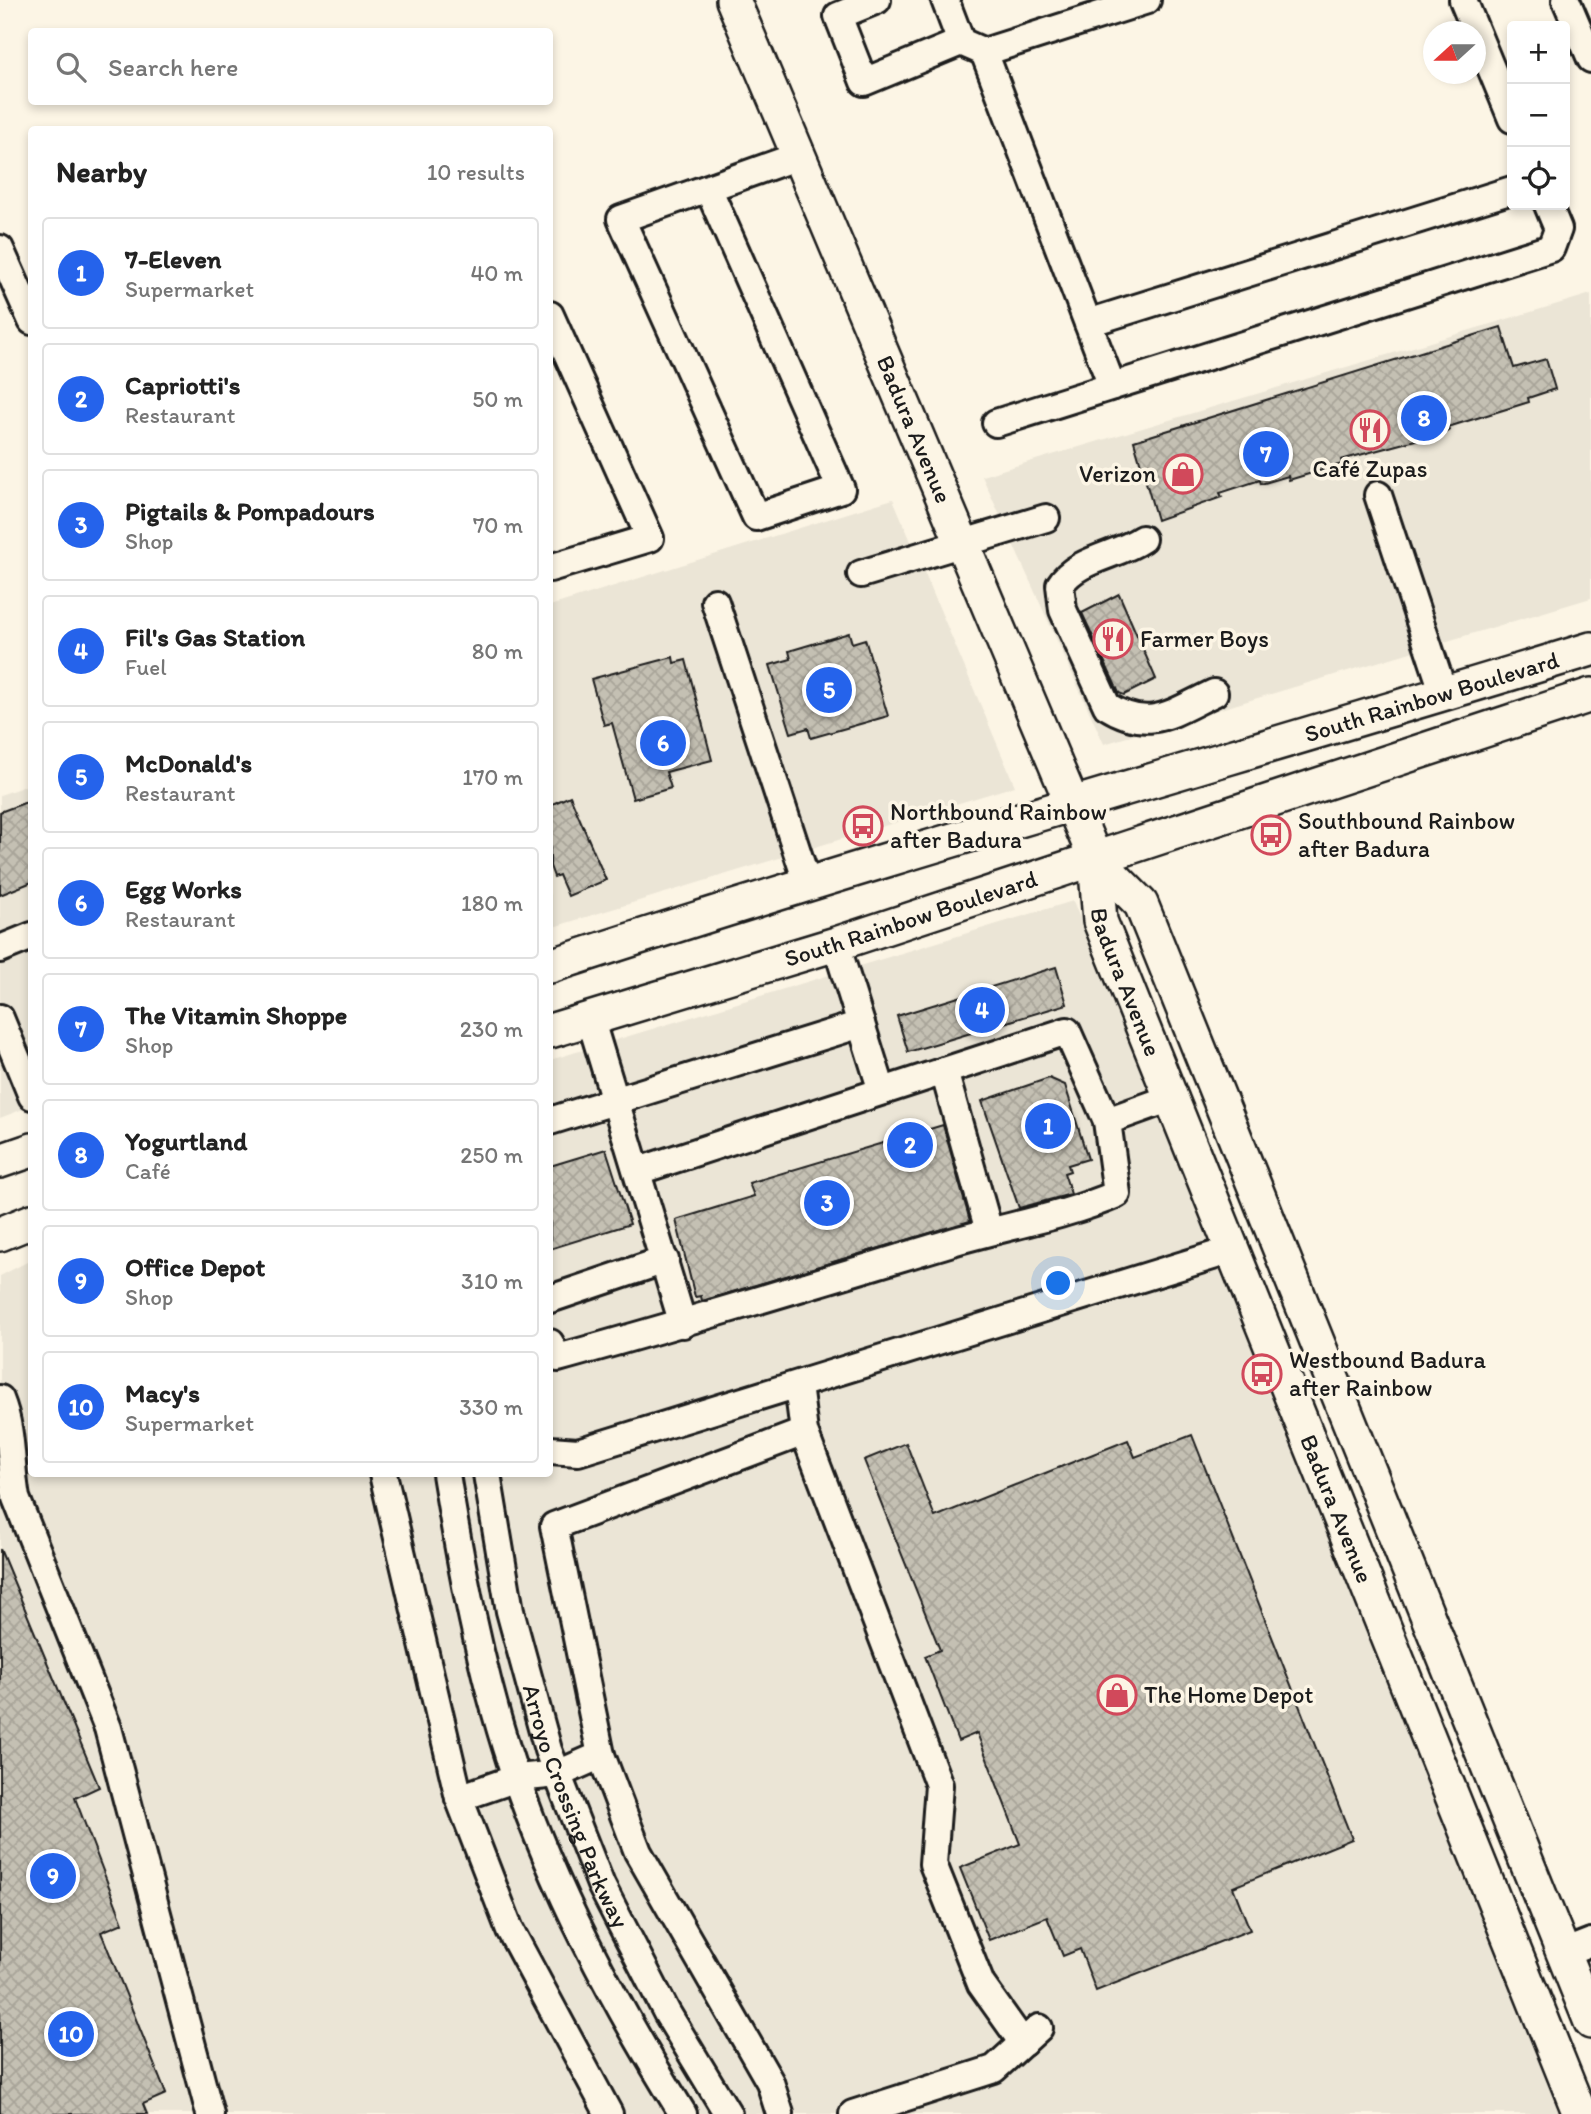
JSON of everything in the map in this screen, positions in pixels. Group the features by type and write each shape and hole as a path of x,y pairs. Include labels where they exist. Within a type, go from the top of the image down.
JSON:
{"main road":[{"name":"Badura Avenue","path":"742,3 798,156 1095,858 1100,921 1580,2114"},
{"name":"South Rainbow Boulevard","path":"553,964 807,882 1073,806 1591,649"},
{"name":"South Rainbow Boulevard","path":"553,1030 836,944 1591,695"},
{"name":"Badura Avenue","path":"1095,858 1141,904 1274,1234 1577,1948 1591,2022"},
{"path":"0,1161 28,1151"},
{"path":"0,1234 28,1223"},
{"path":"1232,1250 1274,1234"}],"street":[{"path":"877,0 838,16 864,82 973,47 1147,0"},
{"path":"945,0 973,47 1112,386"},
{"path":"1463,0 1507,107"},
{"path":"1566,0 1591,60"},
{"path":"708,188 841,489 756,517 621,219 708,188 798,156"},
{"path":"1088,323 1507,192"},
{"path":"996,423 1551,248 1558,229 1550,210"},
{"path":"0,249 28,312"},
{"path":"553,322 650,538 553,567"},
{"path":"1378,495 1444,694"},
{"path":"861,573 1046,518"},
{"path":"1142,539 1124,551 1074,569 1060,585 1063,610 1107,706 1136,720 1152,719 1214,693"},
{"path":"715,602 807,882"},
{"path":"0,949 28,938"},
{"path":"836,944 882,1091"},
{"path":"590,1017 683,1324"},
{"path":"0,1018 28,1085"},
{"path":"553,1120 861,1024"},
{"path":"553,1349 558,1358 683,1324 989,1231 1086,1207 1116,1194 1107,1121 1067,1031 638,1171"},
{"path":"944,1071 989,1231"},
{"path":"1107,1121 1171,1098"},
{"path":"553,1450 578,1452 1232,1250"},
{"path":"553,1298 665,1260"},
{"path":"798,1385 804,1432 939,1785 933,1864 981,1984 1031,2035 994,2069 853,2114"},
{"path":"0,1399 9,1422 16,1498 112,1739 210,2114"},
{"path":"780,2114 770,2082 638,1852 601,1755 554,1526 804,1432"},
{"path":"384,1477 459,1798 510,1930 609,2114"},
{"name":"Arroyo Crossing Parkway","path":"447,1477 471,1620 517,1778 565,1901 632,2033 683,2114"},
{"name":"Arroyo Crossing Parkway","path":"488,1477 510,1611 558,1773 601,1885 667,2013 728,2114"},
{"path":"459,1798 517,1778 558,1773 601,1755"}],"shaded area":[{"path":"1591,294 1591,598 1104,744 982,476"},
{"path":"893,499 1015,786 553,927 553,605"},
{"path":"28,785 28,1107 0,1118 0,795"},
{"path":"1073,901 1562,2114 0,2114 0,1276 28,1262 28,1477 553,1477 553,1059"}],"building":[{"path":"1501,327 1514,368 1546,359 1555,389 1528,398 1529,402 1448,427 1449,431 1341,460 1342,464 1289,480 1288,476 1261,484 1260,480 1220,493 1222,497 1157,520 1134,441"},
{"name":"Farmer Boys","path":"1119,594 1156,679 1124,695 1119,693 1082,613"},
{"path":"849,633 852,643 865,639 888,716 811,738 808,728 791,733 770,665 791,659 789,651"},
{"path":"673,657 674,663 686,660 712,760 666,772 671,788 633,799 612,723 604,725 591,679"},
{"path":"570,796 606,880 568,896 559,875 554,877 553,874 553,804"},
{"path":"28,802 28,884 0,895 0,812"},
{"path":"1056,967 1067,1004 908,1052 897,1016"},
{"path":"1049,1078 1065,1085 1088,1159 1068,1165 1070,1171 1064,1173 1071,1194 1019,1208 982,1101"},
{"path":"943,1125 970,1221 702,1301 701,1296 695,1297 676,1220 754,1196 749,1183"},
{"path":"606,1149 630,1224 553,1248 553,1165"},
{"name":"The Home Depot","path":"1192,1435 1352,1839 1233,1887 1250,1930 1096,1991 1080,1949 1063,1956 1047,1917 989,1940 960,1868 1020,1844 977,1733 958,1741 925,1656 940,1650 864,1460 906,1443 935,1517 1128,1440 1135,1457"},
{"path":"0,1549 99,1787 75,1798 123,1923 101,1932 166,2094 143,2104 147,2114 0,2114"}],"place":[{"name":"Yogurtland","path":"1424,418"},
{"name":"Café Zupas","path":"1370,430"},
{"name":"The Vitamin Shoppe","path":"1266,454"},
{"name":"Verizon","path":"1183,474"},
{"name":"Farmer Boys","path":"1113,639"},
{"name":"McDonald's","path":"829,690"},
{"name":"Egg Works","path":"663,743"},
{"name":"Northbound Rainbow after Badura","path":"863,826"},
{"name":"Southbound Rainbow after Badura","path":"1271,835"},
{"name":"Fil's Gas Station","path":"982,1010"},
{"name":"7-Eleven","path":"1048,1126"},
{"name":"Capriotti's","path":"910,1145"},
{"name":"Pigtails & Pompadours","path":"827,1203"},
{"name":"Westbound Badura after Rainbow","path":"1262,1374"},
{"name":"The Home Depot","path":"1117,1695"},
{"name":"Office Depot","path":"53,1876"},
{"name":"Macy's","path":"71,2034"}]}
